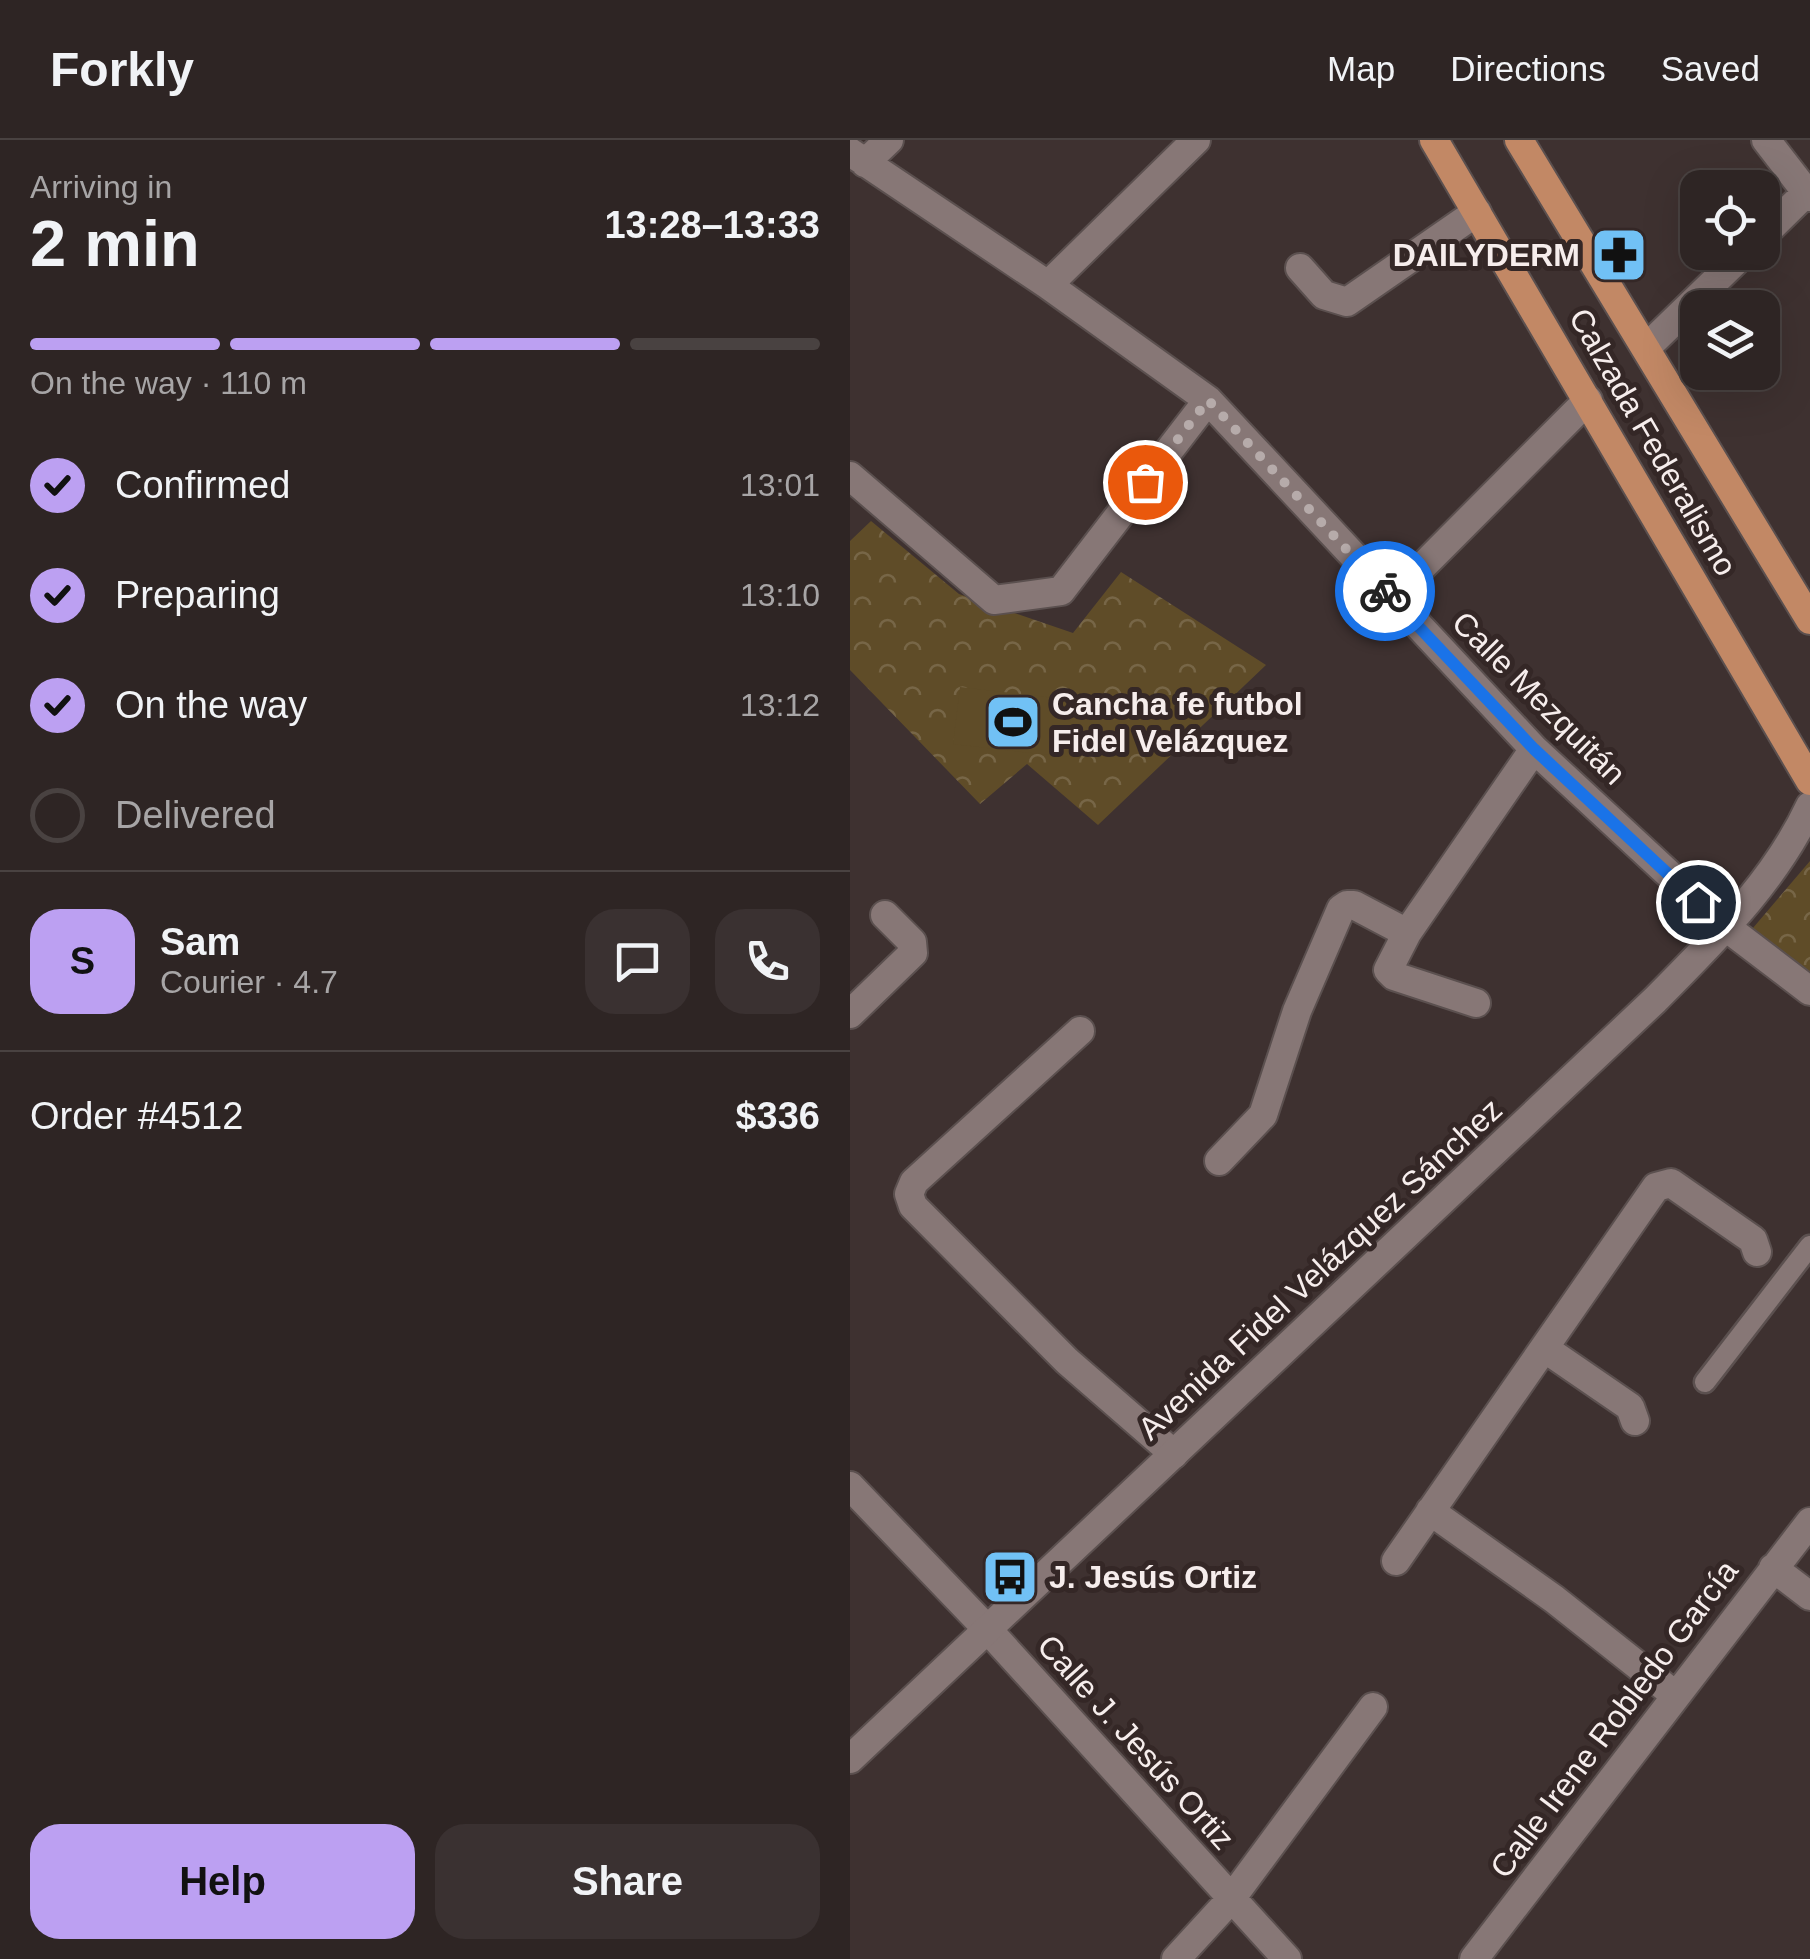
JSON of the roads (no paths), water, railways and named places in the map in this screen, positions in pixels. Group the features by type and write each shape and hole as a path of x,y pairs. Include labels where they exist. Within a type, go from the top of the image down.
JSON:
{"main road":[{"name":"Calzada Federalismo","path":"1434,140 1810,780"},
{"name":"Calzada Federalismo","path":"1519,140 1810,620"}],"street":[{"path":"857,158 889,140"},
{"path":"1048,284 1195,140"},
{"path":"1766,140 1809,194 1780,220"},
{"name":"Calle Mezquitán","path":"857,158 1048,284 1208,400 1534,749 1726,927 1810,991"},
{"path":"1300,268 1324,295 1347,302 1477,212"},
{"path":"1647,347 1726,270"},
{"path":"850,476 994,600 1061,591 1208,400"},
{"path":"1405,584 1588,400"},
{"path":"1476,1004 1394,976 1388,970 1407,933 1534,749"},
{"name":"Avenida Fidel Velázquez Sánchez","path":"850,1759 1655,1000 1726,927 1778,864 1810,806"},
{"path":"1219,1160 1264,1115 1297,1012 1341,910 1347,904 1354,905 1407,933"},
{"path":"850,1014 913,953 912,942 885,915"},
{"path":"1080,1031 914,1182 908,1194 913,1206 1067,1361 1174,1454"},
{"path":"1396,1561 1662,1183 1671,1184 1753,1240 1757,1252"},
{"path":"1705,1382 1810,1246"},
{"path":"1544,1348 1630,1408 1636,1421"},
{"name":"Calle J. Jesús Ortiz","path":"850,1486 989,1631 1284,1958"},
{"path":"1430,1511 1554,1599 1675,1696"},
{"name":"Calle Irene Robledo García","path":"1474,1959 1810,1522"},
{"path":"1773,1568 1810,1596"},
{"path":"1176,1959 1230,1899 1373,1707"}],"place":[{"name":"DAILYDERM","path":"1619,255"},
{"name":"Cancha fe futbol Fidel Velázquez","path":"1013,722"},
{"name":"J. Jesús Ortiz","path":"1010,1577"}]}
